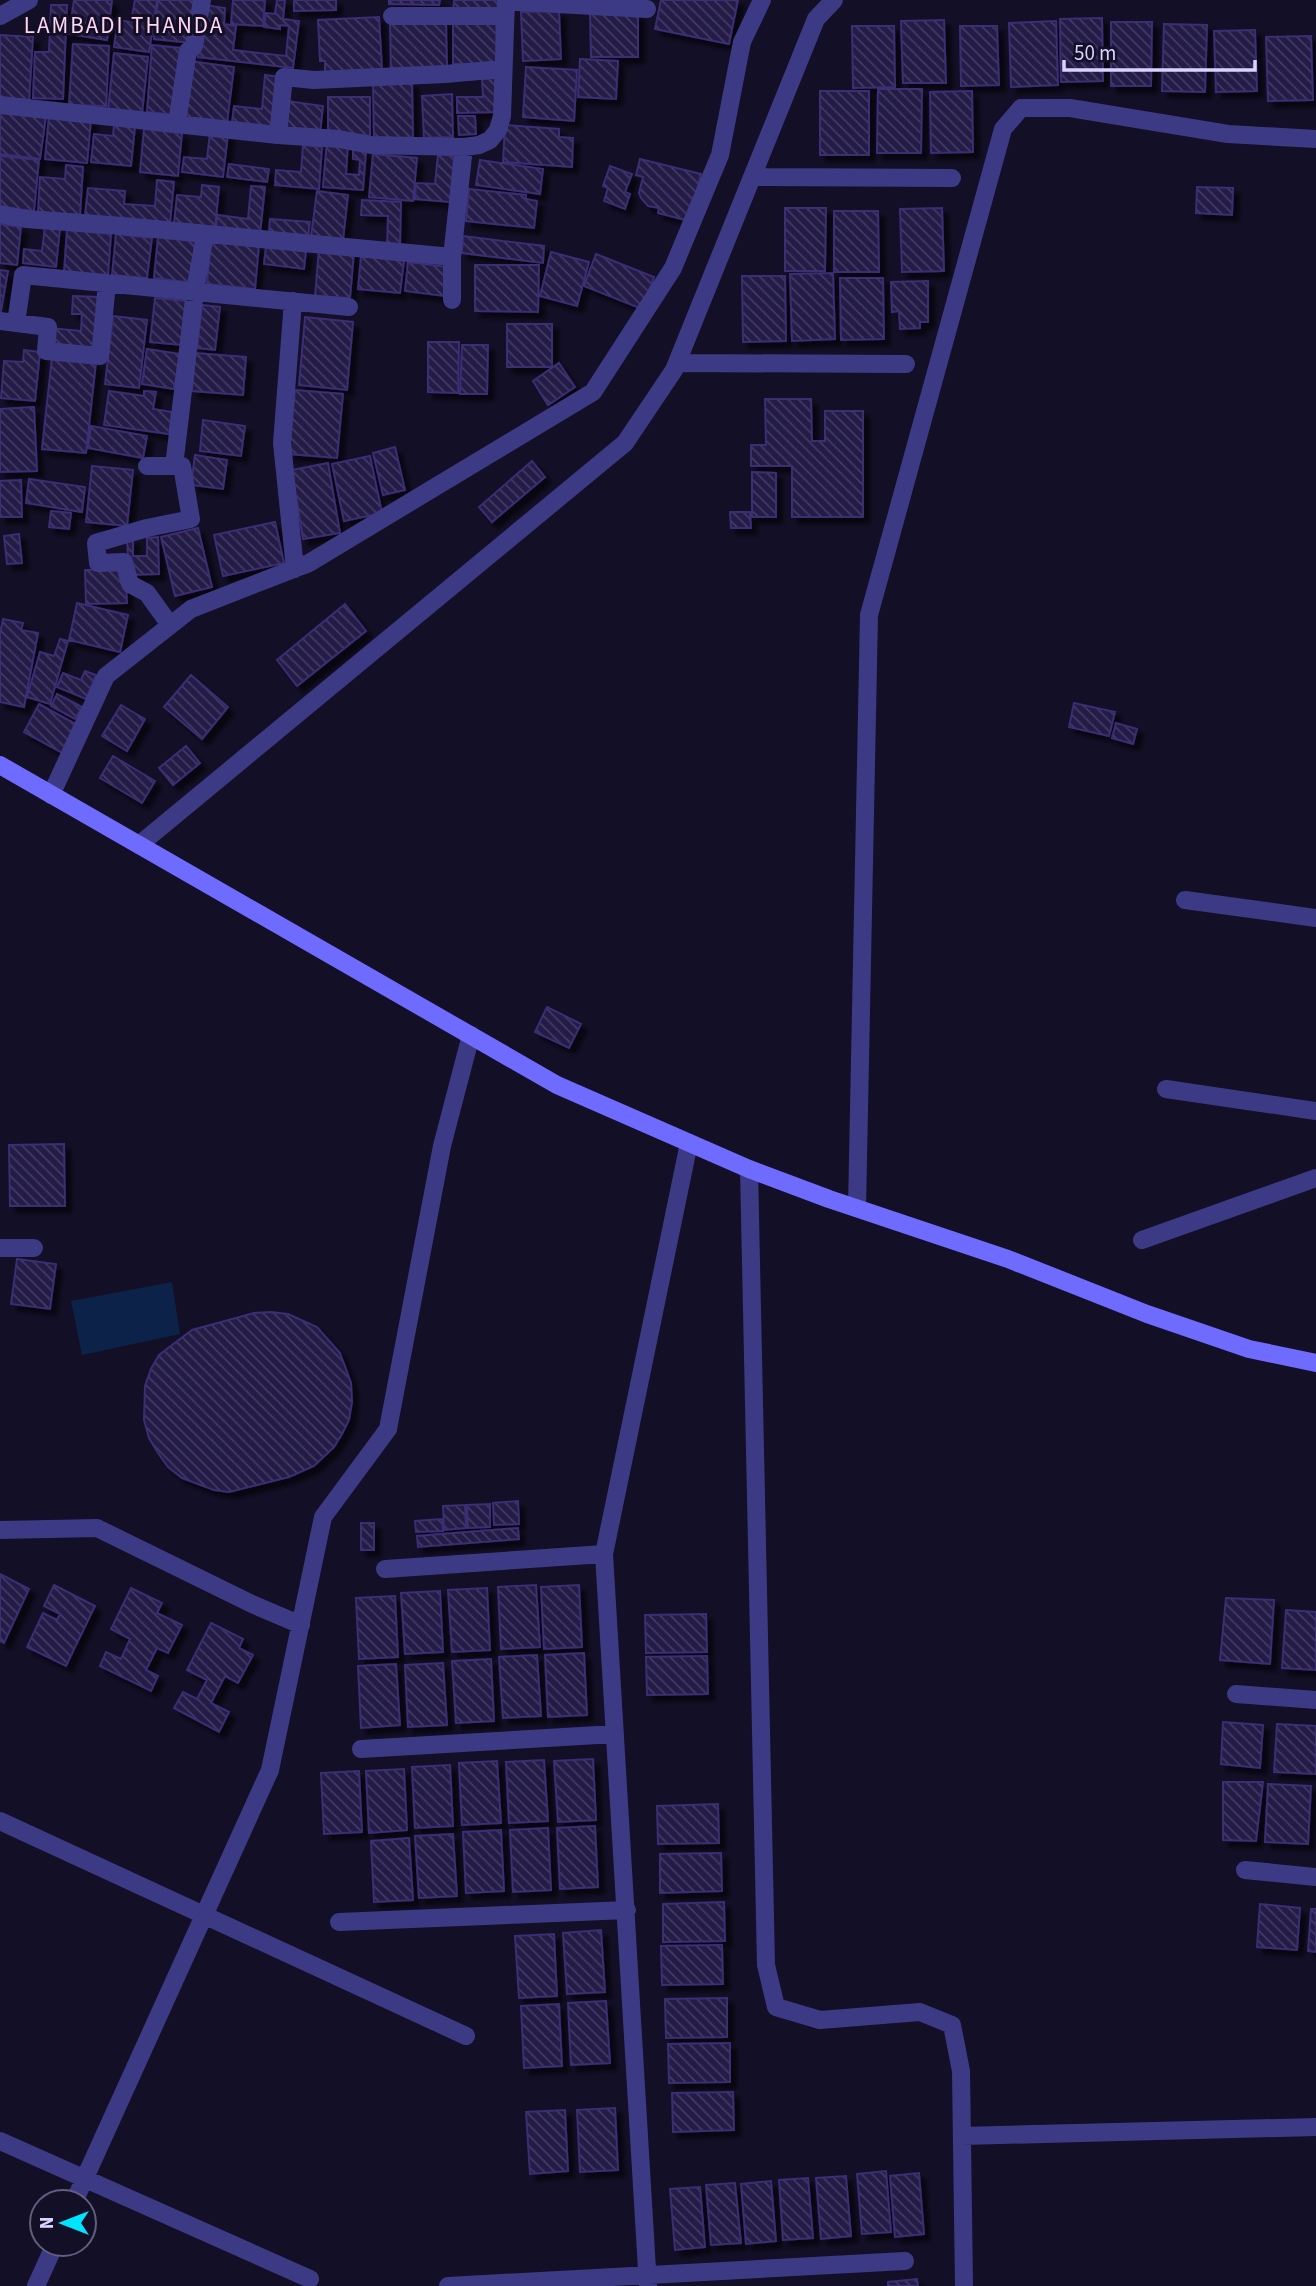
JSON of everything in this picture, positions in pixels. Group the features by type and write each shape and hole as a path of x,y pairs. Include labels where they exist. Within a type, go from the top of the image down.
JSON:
{"main road":[{"path":"0,765 556,1085 750,1168 857,1208 1008,1259 1147,1314 1249,1349 1316,1363"}],"street":[{"path":"0,16 29,0"},
{"path":"177,123 188,51 194,46 202,0"},
{"path":"51,795 106,676 191,609 309,563 593,392 673,268 720,155 742,42 762,0"},
{"path":"139,845 625,443 677,363 816,19 834,0"},
{"path":"0,105 278,135 339,139 371,145 479,145 489,140 498,130 502,116 505,6"},
{"path":"392,16 447,7 647,9"},
{"path":"278,135 284,76 314,80 502,69"},
{"path":"857,1208 869,615 1003,129 1021,108 1070,108 1228,134 1316,139"},
{"path":"452,300 452,257 464,147"},
{"path":"752,177 952,178"},
{"path":"0,214 26,219 452,257"},
{"path":"174,466 195,291 205,235"},
{"path":"107,283 100,356 46,351 48,327 8,322 23,275 195,291 349,307"},
{"path":"293,301 282,443 295,569"},
{"path":"677,363 906,364"},
{"path":"147,466 182,466 191,519 96,543 98,563 124,562 130,584 147,593 170,625"},
{"path":"1185,900 1316,918"},
{"path":"81,2188 270,1770 323,1517 388,1429 442,1146 471,1035"},
{"path":"1166,1089 1316,1111"},
{"path":"647,2281 604,1554 689,1143"},
{"path":"750,1168 766,1965 776,2007 820,2020 920,2012 952,2025 961,2071 964,2286"},
{"path":"1142,1240 1316,1178"},
{"path":"0,1248 34,1248"},
{"path":"0,1530 97,1528 301,1625"},
{"path":"385,1569 604,1554"},
{"path":"1236,1694 1316,1700"},
{"path":"361,1749 615,1734"},
{"path":"0,1821 466,2036"},
{"path":"1245,1870 1316,1877"},
{"path":"339,1922 627,1910"},
{"path":"962,2136 1316,2127"},
{"path":"0,2141 310,2279"},
{"path":"36,2286 49,2258"},
{"path":"448,2286 647,2281 905,2261"}],"water":[{"path":"172,1282 180,1334 82,1355 71,1301"}],"building":[{"path":"74,0 112,0 107,40 69,34"},
{"path":"135,0 157,0 149,52 114,47 118,20 131,22"},
{"path":"158,0 195,0 191,43 154,39"},
{"path":"233,0 265,0 263,26 231,24"},
{"path":"277,0 285,0 283,19 299,21 293,68 198,57 204,5 225,8 224,24 236,26 233,50 286,56 289,26 280,25 280,29 264,27 266,13 275,14"},
{"path":"294,0 336,0 336,10 294,11"},
{"path":"389,0 440,0 439,5 389,4"},
{"path":"454,0 502,0 501,13 453,12"},
{"path":"661,0 738,0 729,44 655,29"},
{"path":"51,5 67,5 63,99 33,98 35,52 49,52"},
{"path":"559,11 561,59 523,61 521,12"},
{"path":"590,13 638,13 638,57 591,57"},
{"path":"496,16 497,64 453,64 453,17"},
{"path":"379,17 382,69 325,72 325,61 320,61 318,20"},
{"path":"1102,18 1103,81 1061,82 1060,19"},
{"path":"944,20 946,83 903,83 901,21"},
{"path":"1056,21 1058,85 1011,87 1009,23"},
{"path":"446,22 447,68 391,70 390,24"},
{"path":"1111,22 1152,22 1151,86 1111,86"},
{"path":"1164,24 1207,25 1205,92 1162,91"},
{"path":"852,26 894,26 895,87 853,88"},
{"path":"960,26 997,26 999,85 961,86"},
{"path":"1255,30 1257,91 1216,92 1214,31"},
{"path":"0,35 33,37 29,101 0,99"},
{"path":"1311,36 1313,100 1268,101 1266,37"},
{"path":"73,44 109,46 106,106 69,105"},
{"path":"152,45 181,48 176,115 147,112"},
{"path":"114,53 148,57 142,114 108,110"},
{"path":"580,59 618,61 616,99 578,97"},
{"path":"189,61 234,67 227,123 182,117"},
{"path":"526,67 577,70 574,121 523,117"},
{"path":"265,75 280,77 275,127 232,123 234,106 262,109"},
{"path":"498,78 498,112 457,113 457,97 483,97 482,79"},
{"path":"412,81 413,138 374,139 373,82"},
{"path":"878,89 922,89 921,153 877,153"},
{"path":"820,91 869,91 869,155 820,155"},
{"path":"972,91 973,152 931,153 930,92"},
{"path":"452,94 453,137 424,138 422,96"},
{"path":"328,97 370,97 370,136 328,135"},
{"path":"287,101 323,106 320,133 284,128"},
{"path":"0,111 46,116 40,159 0,154"},
{"path":"49,116 91,120 87,163 45,159"},
{"path":"458,116 475,116 476,134 459,135"},
{"path":"114,125 135,127 131,166 91,162 94,134 113,136"},
{"path":"505,125 559,129 559,137 573,138 572,167 503,162"},
{"path":"144,129 182,133 178,176 140,172"},
{"path":"210,132 228,134 223,177 182,172 184,157 207,159"},
{"path":"327,141 348,143 346,174 359,175 360,160 353,159 353,150 366,151 363,190 323,187"},
{"path":"303,145 322,147 319,189 275,185 276,170 301,172"},
{"path":"373,154 417,158 413,201 369,197"},
{"path":"438,154 454,156 450,202 415,199 416,183 435,184"},
{"path":"0,156 39,160 34,211 0,207"},
{"path":"640,159 701,174 689,221 658,213 659,208 648,206 641,198 639,193 643,177 636,175"},
{"path":"480,160 543,169 540,194 476,185"},
{"path":"229,164 269,169 267,182 227,177"},
{"path":"66,165 83,167 80,215 38,212 40,177 65,179"},
{"path":"610,166 632,174 625,192 630,194 625,209 604,201 608,188 603,186"},
{"path":"157,180 174,182 170,223 85,215 88,188 125,191 124,204 155,206"},
{"path":"202,185 219,187 215,229 174,224 177,195 201,197"},
{"path":"251,186 265,187 260,234 216,229 217,215 248,219"},
{"path":"1197,187 1233,188 1232,215 1196,213"},
{"path":"469,189 526,195 526,199 537,201 534,228 466,221"},
{"path":"317,191 348,195 343,240 311,237"},
{"path":"362,200 401,202 400,245 387,245 388,216 361,215"},
{"path":"785,208 826,208 825,271 785,271"},
{"path":"942,208 944,271 902,272 900,209"},
{"path":"834,211 878,211 879,272 834,272"},
{"path":"270,219 310,222 308,237 269,233"},
{"path":"0,224 21,227 17,265 0,263"},
{"path":"45,226 60,228 56,267 23,263 24,249 42,251"},
{"path":"67,230 111,234 108,276 64,273"},
{"path":"116,234 152,238 147,278 112,275"},
{"path":"463,236 544,246 543,263 462,253"},
{"path":"158,237 199,242 194,283 154,278"},
{"path":"211,240 259,245 255,289 207,284"},
{"path":"266,247 306,251 304,269 264,264"},
{"path":"319,249 354,252 350,298 315,296"},
{"path":"551,252 589,262 577,306 540,296"},
{"path":"596,254 654,277 642,309 584,286"},
{"path":"361,256 404,261 400,293 358,289"},
{"path":"408,262 447,267 444,296 405,291"},
{"path":"475,265 539,265 538,312 475,311"},
{"path":"0,270 8,271 1,311 0,310"},
{"path":"833,273 835,339 792,341 790,274"},
{"path":"742,276 785,276 786,341 743,342"},
{"path":"840,278 883,278 884,339 841,340"},
{"path":"928,281 928,322 920,322 920,328 900,329 899,311 892,312 891,282"},
{"path":"73,296 99,297 96,348 49,345 50,328 81,331 82,314 72,314"},
{"path":"155,298 186,301 182,345 150,342"},
{"path":"202,305 220,307 215,350 197,348"},
{"path":"113,316 147,320 139,388 105,384"},
{"path":"305,317 353,322 347,390 299,385"},
{"path":"507,324 552,324 552,367 507,367"},
{"path":"428,342 459,342 458,393 428,392"},
{"path":"462,345 488,345 487,394 460,394"},
{"path":"147,349 180,354 174,389 142,384"},
{"path":"24,350 40,352 35,401 1,398 4,361 23,362"},
{"path":"195,353 246,357 243,395 192,391"},
{"path":"52,357 96,362 86,453 42,449"},
{"path":"559,363 575,387 548,405 533,381"},
{"path":"295,390 343,394 337,458 289,454"},
{"path":"109,391 144,396 144,391 156,392 153,409 172,412 169,434 104,425"},
{"path":"765,399 811,399 812,441 825,441 825,411 863,411 863,517 792,517 792,466 751,466 751,445 766,445"},
{"path":"34,407 37,471 0,472 0,409"},
{"path":"203,420 245,426 241,456 200,451"},
{"path":"91,426 147,436 143,458 88,448"},
{"path":"395,447 405,490 383,495 373,453"},
{"path":"195,455 227,460 223,489 191,485"},
{"path":"370,456 382,513 344,521 332,464"},
{"path":"532,461 545,477 492,522 479,507"},
{"path":"328,463 340,533 303,539 292,470"},
{"path":"92,466 133,470 127,526 86,522"},
{"path":"752,472 776,473 776,517 752,517"},
{"path":"29,479 85,487 82,512 26,503"},
{"path":"21,480 22,517 0,517 0,481"},
{"path":"51,511 71,513 69,529 49,527"},
{"path":"730,512 750,512 751,528 731,528"},
{"path":"275,522 284,563 223,576 214,535"},
{"path":"198,528 212,587 175,596 161,537"},
{"path":"19,534 22,563 7,564 4,536"},
{"path":"158,537 159,574 129,575 127,540 133,539 133,556 147,556 147,538"},
{"path":"125,569 127,603 86,604 85,570"},
{"path":"77,603 128,615 120,652 69,640"},
{"path":"345,604 366,631 297,686 277,660"},
{"path":"3,619 23,623 21,630 38,633 24,707 0,702 0,634"},
{"path":"60,639 68,641 50,704 27,697 40,652 54,656"},
{"path":"85,671 96,675 86,699 57,687 63,673 81,680"},
{"path":"191,675 228,707 202,739 164,707"},
{"path":"57,694 82,707 75,719 51,706"},
{"path":"1074,703 1115,712 1109,736 1069,727"},
{"path":"39,704 79,726 64,754 24,732"},
{"path":"121,705 145,719 127,751 102,736"},
{"path":"1116,723 1137,729 1133,744 1112,738"},
{"path":"186,746 200,763 173,785 159,768"},
{"path":"113,756 155,781 142,803 100,778"},
{"path":"547,1007 581,1024 569,1048 535,1032"},
{"path":"64,1144 65,1206 10,1206 9,1145"},
{"path":"17,1259 56,1264 50,1309 11,1304"},
{"path":"254,1313 288,1314 317,1327 340,1353 351,1383 352,1402 349,1420 342,1434 334,1447 314,1466 289,1477 229,1492 214,1490 182,1478 168,1467 149,1438 144,1420 145,1386 151,1369 159,1355 192,1330"},
{"path":"518,1501 519,1524 494,1525 493,1503"},
{"path":"490,1504 490,1527 468,1528 467,1505"},
{"path":"465,1505 466,1528 444,1530 443,1506"},
{"path":"442,1519 443,1531 416,1532 415,1521"},
{"path":"361,1523 374,1523 374,1550 361,1550"},
{"path":"518,1528 519,1539 418,1547 417,1536"},
{"path":"0,1574 29,1589 4,1643 0,1641"},
{"path":"54,1585 95,1606 66,1666 27,1647 43,1613 57,1620 60,1614 44,1606"},
{"path":"536,1585 540,1647 501,1649 498,1587"},
{"path":"579,1585 582,1647 544,1649 541,1587"},
{"path":"131,1588 162,1603 157,1613 182,1625 168,1653 157,1648 146,1670 158,1676 151,1691 100,1666 106,1652 121,1659 130,1639 111,1629"},
{"path":"487,1588 490,1650 452,1652 448,1590"},
{"path":"440,1591 443,1652 405,1654 401,1593"},
{"path":"395,1596 398,1657 359,1659 356,1598"},
{"path":"1226,1598 1274,1600 1270,1664 1220,1660"},
{"path":"1286,1610 1316,1612 1316,1670 1282,1668"},
{"path":"706,1614 707,1652 646,1653 645,1615"},
{"path":"211,1623 243,1639 239,1648 253,1655 238,1683 225,1676 211,1703 229,1712 219,1732 174,1708 183,1692 197,1699 207,1680 187,1670"},
{"path":"584,1653 587,1715 548,1717 545,1655"},
{"path":"537,1655 541,1716 503,1718 499,1657"},
{"path":"707,1656 708,1694 647,1695 646,1657"},
{"path":"491,1659 494,1721 456,1723 452,1661"},
{"path":"443,1663 447,1725 408,1727 405,1665"},
{"path":"396,1664 400,1725 361,1728 358,1666"},
{"path":"1223,1722 1263,1725 1260,1768 1221,1764"},
{"path":"1277,1724 1316,1726 1316,1774 1274,1772"},
{"path":"593,1759 596,1820 558,1822 554,1761"},
{"path":"544,1760 548,1821 509,1823 506,1762"},
{"path":"497,1761 501,1823 462,1825 459,1763"},
{"path":"450,1765 453,1826 415,1828 412,1767"},
{"path":"404,1769 407,1830 369,1833 366,1771"},
{"path":"359,1771 362,1832 324,1834 321,1773"},
{"path":"1223,1782 1263,1782 1256,1841 1223,1840"},
{"path":"1268,1784 1311,1786 1308,1844 1265,1842"},
{"path":"718,1804 719,1843 658,1844 657,1806"},
{"path":"595,1826 598,1887 560,1889 557,1828"},
{"path":"548,1828 551,1890 513,1892 510,1830"},
{"path":"501,1830 504,1891 466,1893 463,1832"},
{"path":"453,1834 457,1896 419,1898 415,1836"},
{"path":"409,1838 413,1900 374,1902 371,1841"},
{"path":"721,1853 722,1891 660,1893 660,1854"},
{"path":"724,1902 725,1941 663,1942 663,1904"},
{"path":"1260,1904 1300,1908 1297,1950 1257,1947"},
{"path":"1311,1909 1316,1909 1316,1952 1308,1951"},
{"path":"601,1930 605,1992 567,1994 563,1933"},
{"path":"554,1934 557,1996 519,1998 515,1936"},
{"path":"722,1945 723,1984 662,1985 661,1946"},
{"path":"727,1998 727,2037 666,2038 665,1999"},
{"path":"606,2001 610,2063 571,2065 568,2003"},
{"path":"559,2004 562,2066 524,2068 521,2006"},
{"path":"730,2043 730,2082 669,2083 668,2044"},
{"path":"733,2092 734,2130 673,2132 672,2093"},
{"path":"615,2108 618,2170 580,2172 577,2110"},
{"path":"565,2110 568,2171 530,2174 526,2112"},
{"path":"886,2171 891,2232 862,2234 857,2174"},
{"path":"919,2173 924,2234 895,2237 890,2176"},
{"path":"846,2176 851,2236 821,2239 816,2178"},
{"path":"808,2178 813,2238 783,2240 779,2180"},
{"path":"771,2181 776,2241 746,2244 741,2184"},
{"path":"735,2183 741,2243 711,2245 706,2185"},
{"path":"700,2187 705,2247 675,2250 670,2189"},
{"path":"917,2279 918,2286 888,2286 888,2282"}],"district":[{"name":"LAMBADI THANDA","path":"124,25"}]}
